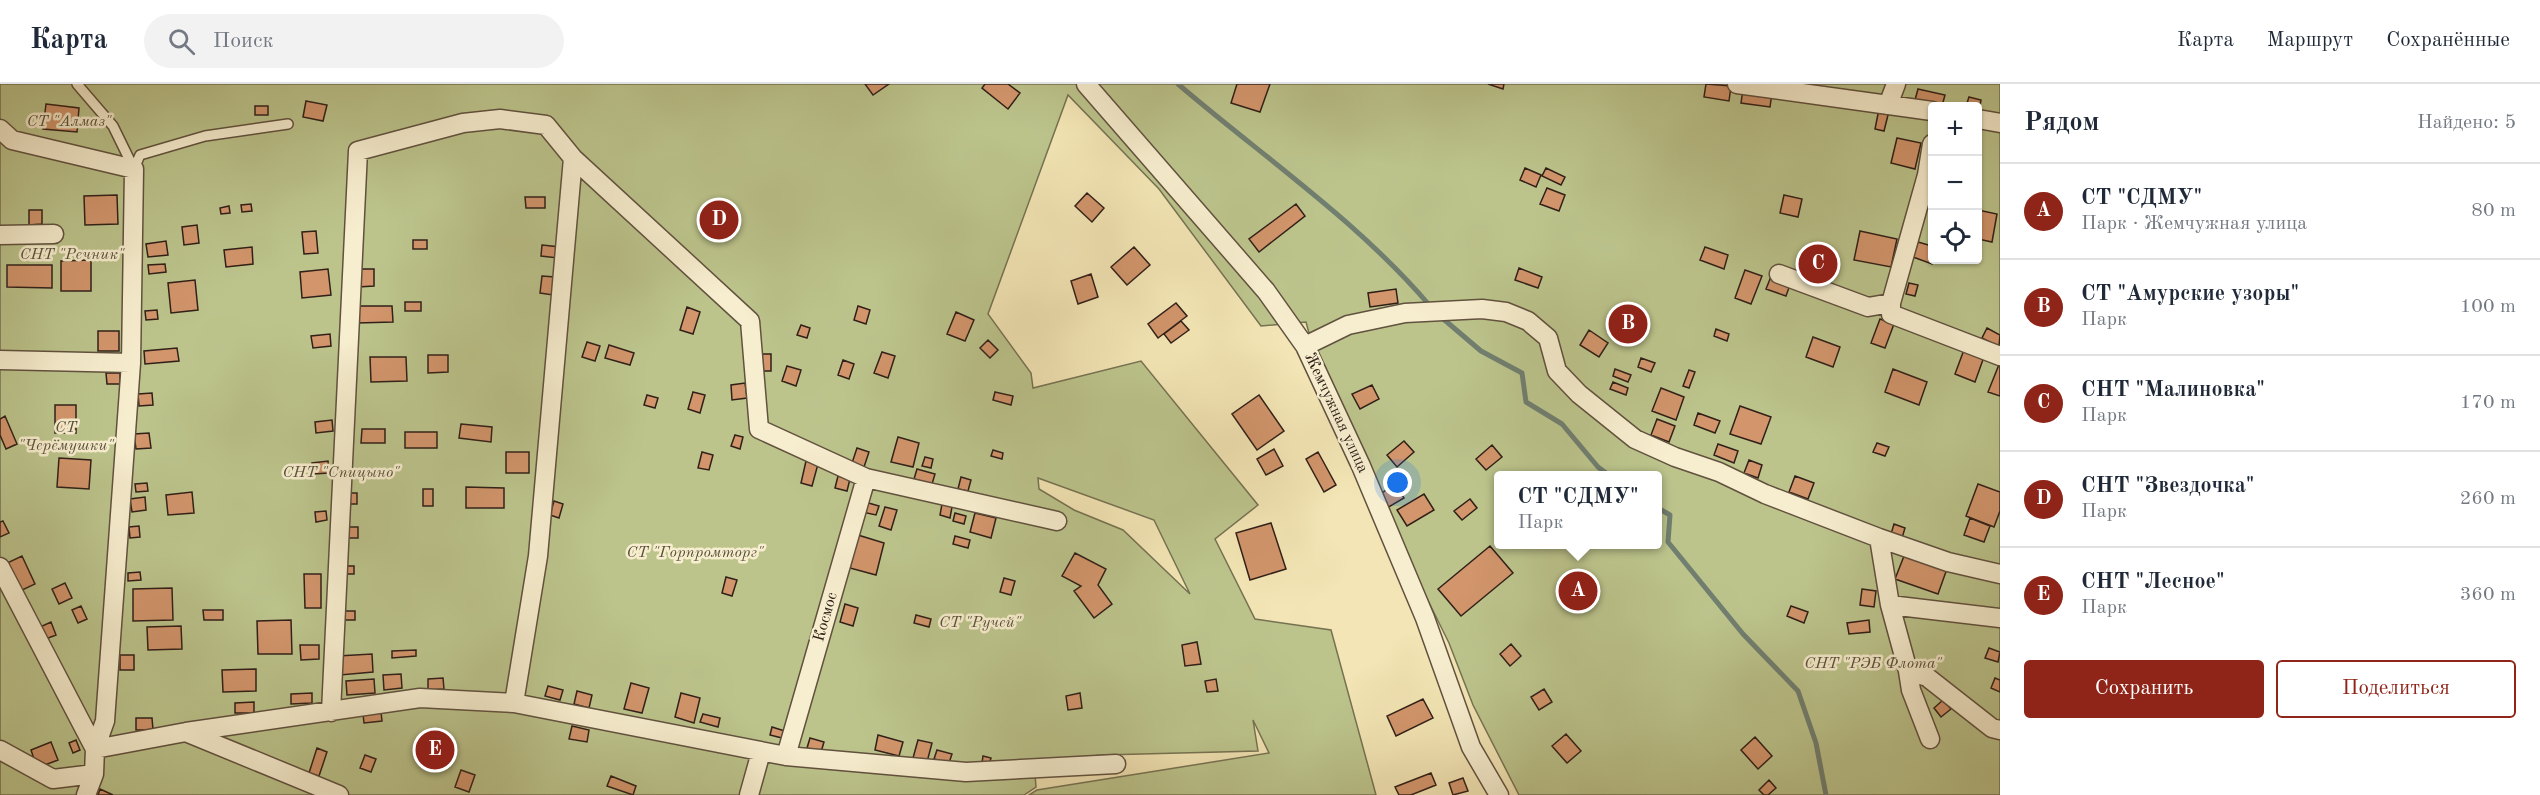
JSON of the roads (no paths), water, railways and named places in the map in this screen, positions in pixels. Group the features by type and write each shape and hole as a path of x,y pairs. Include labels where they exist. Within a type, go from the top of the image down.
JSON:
{"street":[{"name":"Жемчужная улица","path":"1086,84 1266,291 1305,346 1361,466 1420,607 1471,747 1499,795"},
{"path":"1737,84 1888,105 1928,113"},
{"path":"1888,105 1896,84"},
{"path":"331,712 358,152 463,123 500,119 546,125 573,158 750,321 759,429 866,478 1057,521"},
{"path":"1982,120 2000,123"},
{"path":"0,129 12,140 134,169 131,363 105,721 95,749 94,774 86,795"},
{"path":"1930,156 1928,175 1891,303 1891,314 2000,356"},
{"path":"514,704 538,556 573,158"},
{"path":"0,235 54,234"},
{"path":"1779,273 1868,307 1891,303"},
{"path":"1305,346 1348,325 1405,313 1482,309 1506,312 1528,321 1548,338 1557,371 1579,394 1635,439 1675,457 1719,472 1765,494 1879,538 1948,562 2000,574"},
{"path":"0,360 131,363"},
{"name":"Космос","path":"786,756 866,478"},
{"path":"1879,538 1890,605 1908,670 1911,690 1930,739"},
{"path":"0,567 95,749"},
{"path":"1890,605 2000,618"},
{"path":"1908,670 1927,677 1992,728 2000,730"},
{"path":"95,749 186,732 420,698 514,704 786,756 966,772 1116,764"},
{"path":"186,732 339,795"},
{"path":"0,750 53,779 94,774"},
{"path":"749,795 761,752"}],"lane":[{"path":"77,84 112,126 134,169"},
{"path":"134,169 140,156 205,136 288,124"}],"waterway":[{"path":"1178,84 1341,217 1402,275 1430,306"},
{"path":"1441,317 1481,351 1522,373 1526,402 1562,424 1603,471"},
{"path":"1662,510 1670,515 1668,542 1743,634 1798,691 1816,743 1826,795"}],"place":[{"name":"СНТ \"Звездочка\"","path":"719,220"},
{"name":"СНТ \"Малиновка\"","path":"1818,264"},
{"name":"СТ \"Амурские узоры\"","path":"1628,324"},
{"name":"СТ \"СДМУ\"","path":"1578,591"},
{"name":"СНТ \"Лесное\"","path":"435,750"}],"park label":[{"name":"СТ \"Алмаз\"","path":"69,122"},
{"name":"СНТ \"Речник\"","path":"72,255"},
{"name":"СТ \"Черёмушки\"","path":"66,437"},
{"name":"СНТ \"Спицыно\"","path":"341,473"},
{"name":"СТ \"Горпромторг\"","path":"695,553"},
{"name":"СТ \"Ручей\"","path":"980,623"},
{"name":"СНТ \"РЭБ Флота\"","path":"1873,664"}]}
